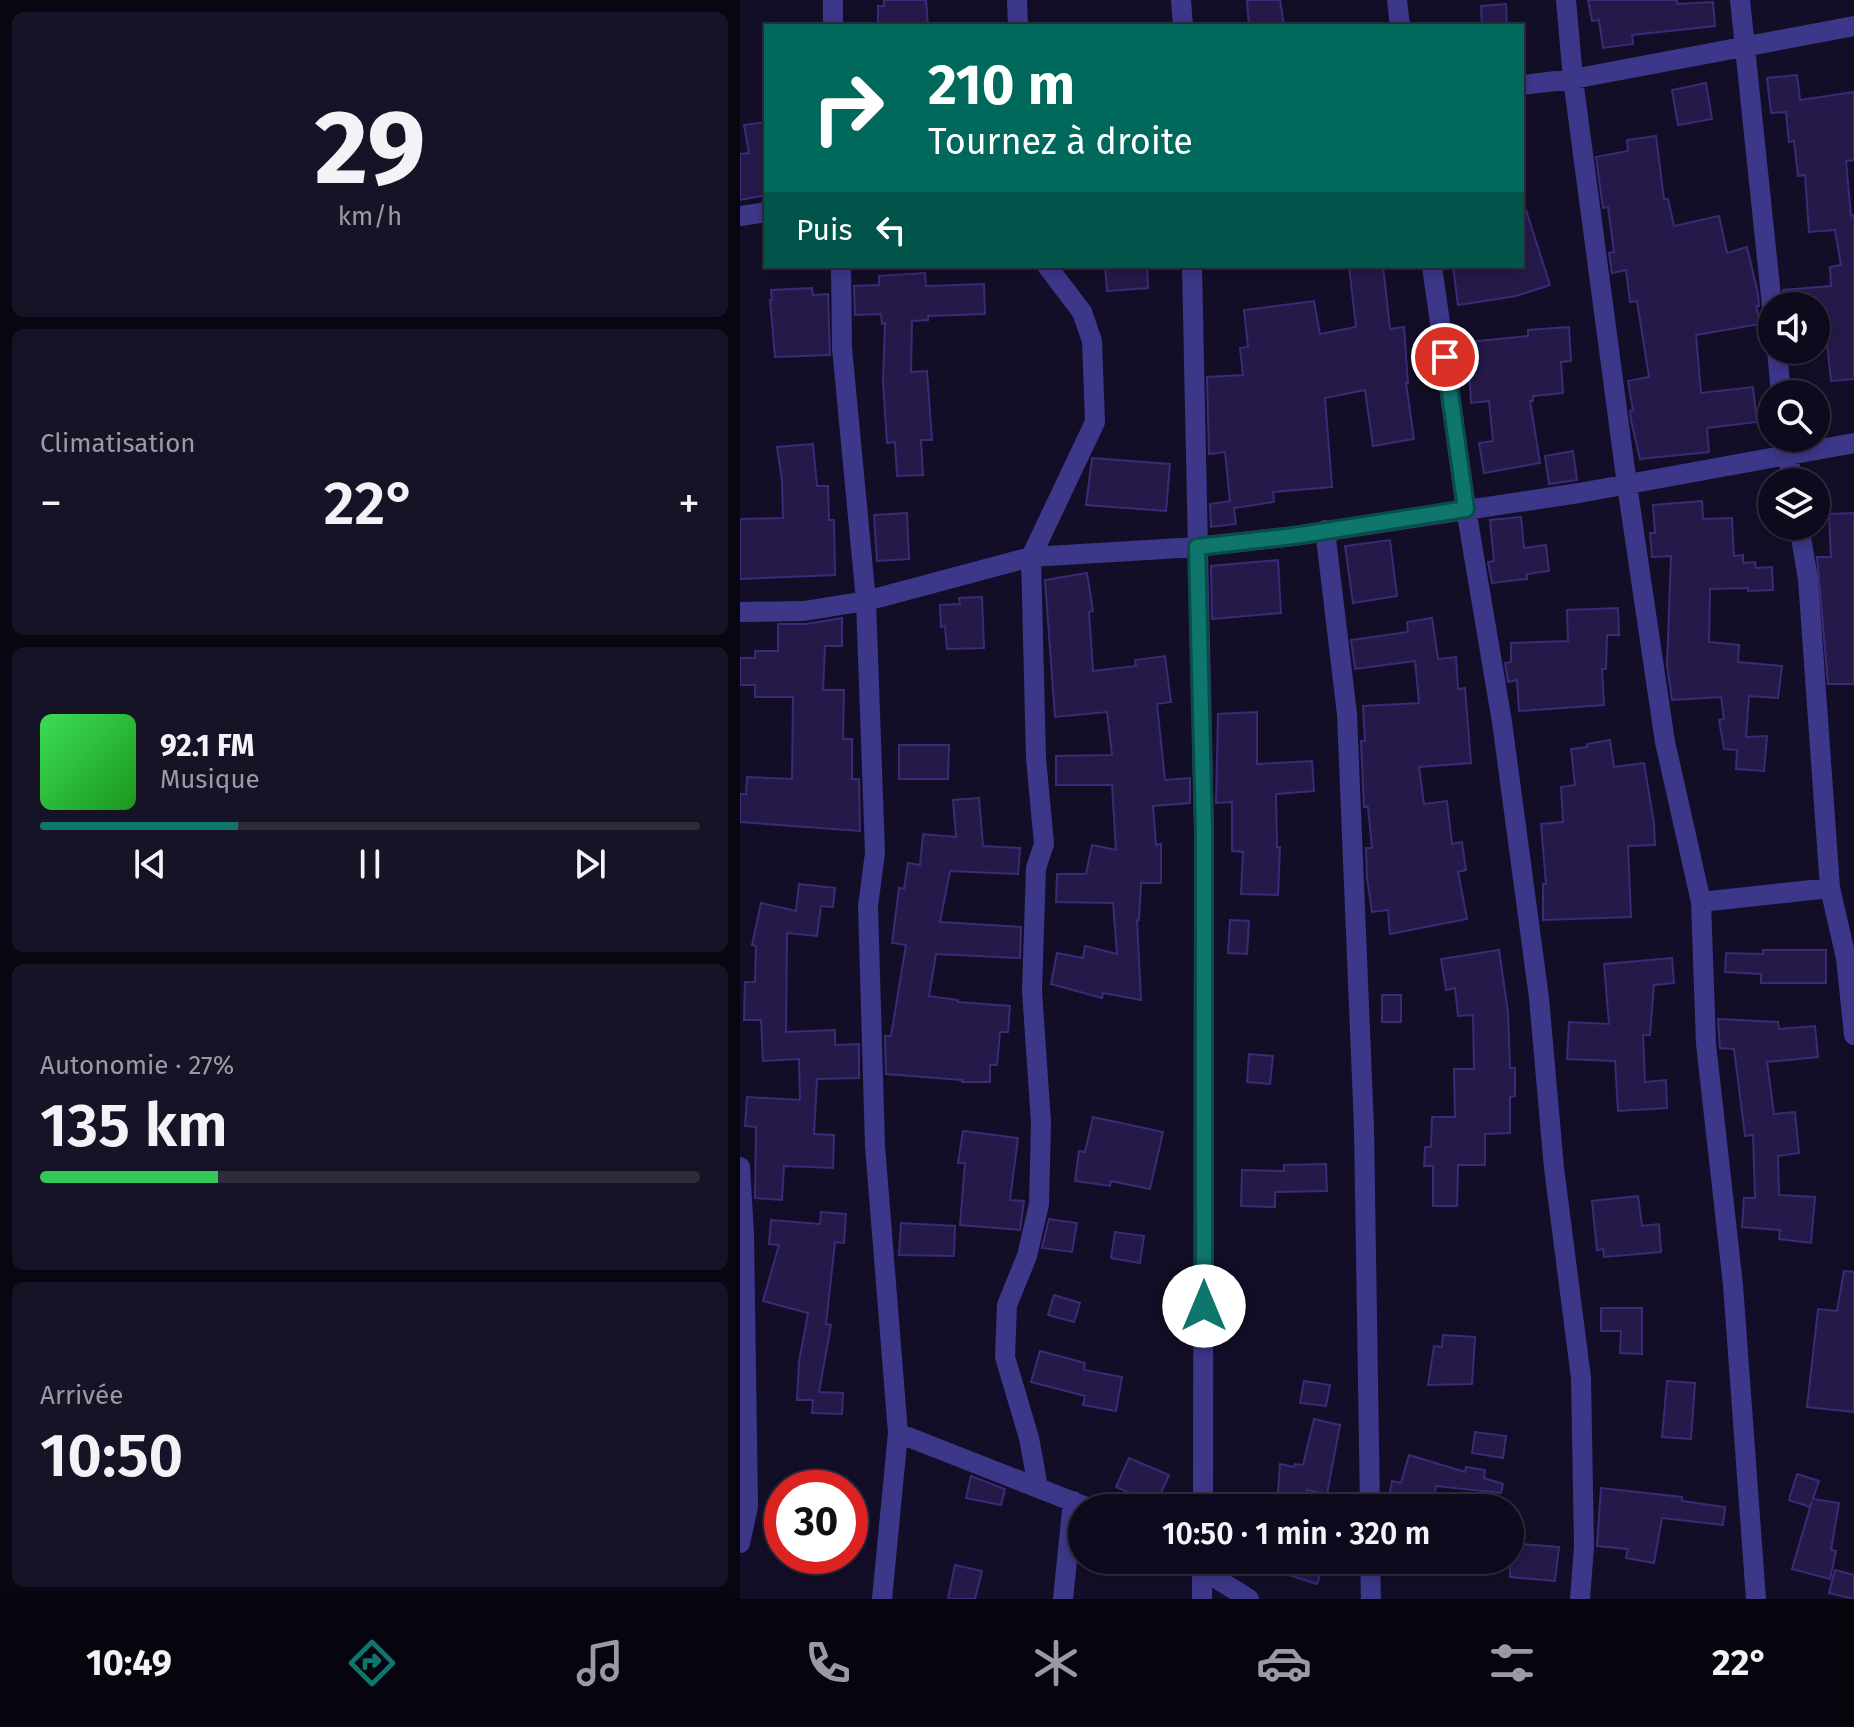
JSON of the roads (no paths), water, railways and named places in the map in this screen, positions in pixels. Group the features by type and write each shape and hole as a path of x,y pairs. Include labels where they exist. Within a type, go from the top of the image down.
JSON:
{"street":[{"path":"833,0 833,24"},
{"path":"1017,0 1018,24"},
{"path":"1181,0 1183,24"},
{"path":"1397,0 1400,24"},
{"path":"1566,0 1573,79 1627,485 1665,742 1701,902 1706,1044 1733,1285 1756,1599"},
{"path":"1740,0 1771,292"},
{"path":"1524,85 1573,79 1854,26"},
{"path":"740,216 764,212"},
{"path":"841,268 842,348 866,601 875,853 868,906 875,1146 898,1433 882,1599"},
{"path":"1038,1487 1029,1438 1005,1357 1007,1305 1027,1256 1039,1204 1041,1122 1032,991 1036,868 1044,844 1036,758 1031,557 1095,422 1092,341 1082,312 1049,268"},
{"path":"1192,268 1204,832 1203,1494"},
{"path":"1432,268 1466,509 1502,722 1533,952 1554,1168 1581,1378 1584,1546 1580,1599"},
{"path":"1830,444 1854,443"},
{"path":"740,612 804,611 866,601 1031,557 1197,547 1627,485 1762,452"},
{"path":"1325,530 1347,714 1364,1128 1370,1494"},
{"path":"1801,540 1808,579 1830,888 1850,959 1854,1035"},
{"path":"1701,902 1830,888"},
{"path":"740,1167 748,1507 740,1543"},
{"path":"898,1433 1068,1499"},
{"path":"1063,1599 1068,1573"},
{"path":"1199,1574 1202,1599"},
{"path":"1213,1574 1249,1599"},
{"path":"1370,1574 1371,1599"}]}
